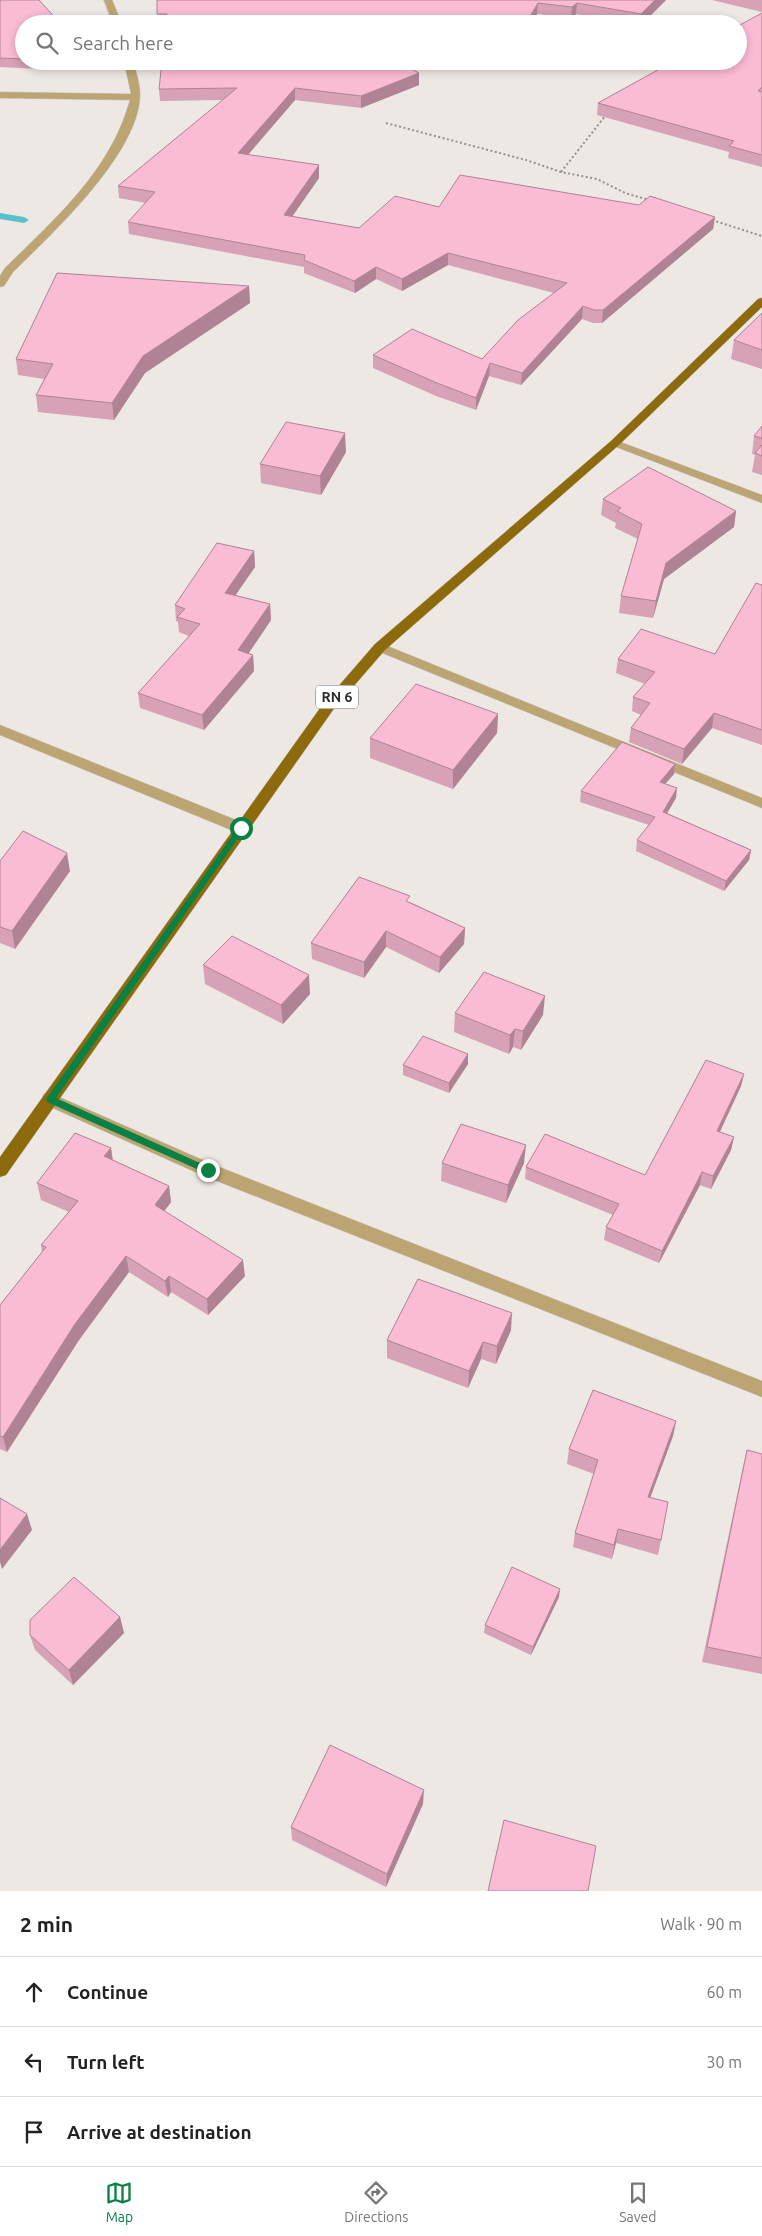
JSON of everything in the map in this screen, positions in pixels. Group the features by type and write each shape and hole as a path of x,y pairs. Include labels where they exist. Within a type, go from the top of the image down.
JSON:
{"main road":[{"name":"RN 6","path":"0,1170 328,707 380,647 615,443 759,307"}],"street":[{"path":"108,0 114,15"},
{"path":"0,284 9,270 93,184 126,129 136,97 130,70"},
{"path":"0,95 136,97"},
{"path":"615,443 762,499"},
{"path":"380,647 762,803"},
{"path":"0,730 241,828"},
{"path":"50,1099 208,1170 762,1389"}],"path":[{"path":"561,172 606,115"},
{"path":"386,123 526,160 561,172 597,179 625,193 652,201"},
{"path":"707,219 762,236"}],"building":[{"path":"0,0 39,0 53,15 15,15 15,59 0,58"},
{"path":"157,0 655,0 641,14 577,3 572,7 538,3 531,15 157,14"},
{"path":"762,13 762,87 758,91 762,92 762,155 729,146 734,141 598,103 658,70 747,70 747,21"},
{"path":"161,70 413,70 419,73 361,96 295,88 238,153 319,165 284,215 359,228 395,196 439,207 460,175 639,205 650,196 715,217 603,310 594,310 583,306 522,373 490,363 476,398 373,355 412,329 482,359 518,320 567,283 448,253 402,279 376,267 354,281 304,260 305,255 128,222 155,192 118,186 237,88 159,89"},
{"path":"57,273 249,286 143,356 112,403 36,395 53,364 16,359"},
{"path":"762,313 762,350 734,340"},
{"path":"286,422 345,433 320,476 260,464"},
{"path":"762,426 762,438 754,436"},
{"path":"762,445 762,456 755,453"},
{"path":"648,467 736,511 666,563 656,601 621,596 642,524 617,511 621,508 603,499"},
{"path":"217,543 254,551 225,593 270,604 238,650 253,655 202,715 138,693 200,624 177,617 185,609 175,605"},
{"path":"756,583 762,585 762,730 714,713 684,749 631,728 650,703 633,697 655,672 618,659 641,629 715,654"},
{"path":"416,684 498,714 453,770 370,738"},
{"path":"622,742 675,764 660,782 677,788 663,812 751,850 726,881 637,840 655,817 581,791"},
{"path":"23,831 67,853 12,931 0,927 0,861"},
{"path":"359,877 410,896 406,901 465,928 440,957 386,931 364,962 311,943"},
{"path":"232,936 309,975 281,1005 203,965"},
{"path":"484,972 545,996 523,1031 515,1029 510,1035 455,1013"},
{"path":"423,1036 468,1054 449,1083 403,1065"},
{"path":"706,1060 744,1074 717,1131 734,1137 713,1176 702,1172 662,1251 606,1227 619,1204 526,1167 545,1134 645,1175"},
{"path":"461,1124 526,1145 508,1185 442,1163"},
{"path":"75,1133 111,1148 104,1156 169,1186 155,1205 243,1260 207,1299 169,1276 165,1281 126,1256 75,1324 3,1437 0,1436 0,1305 46,1247 41,1245 78,1201 37,1183"},
{"path":"418,1279 512,1313 497,1346 483,1342 469,1371 387,1340"},
{"path":"593,1390 676,1421 648,1497 668,1502 661,1540 618,1529 614,1545 575,1533 598,1460 569,1449"},
{"path":"747,1450 762,1454 762,1658 707,1647"},
{"path":"0,1498 27,1514 0,1550"},
{"path":"512,1567 560,1589 533,1647 485,1625"},
{"path":"74,1577 120,1617 69,1670 30,1635 30,1620"},
{"path":"330,1745 424,1790 387,1874 291,1827"},
{"path":"504,1820 596,1846 588,1891 488,1891"}],"waterway":[{"path":"0,216 24,220"}],"route":[{"path":"208,1170 50,1099 241,828"}]}
